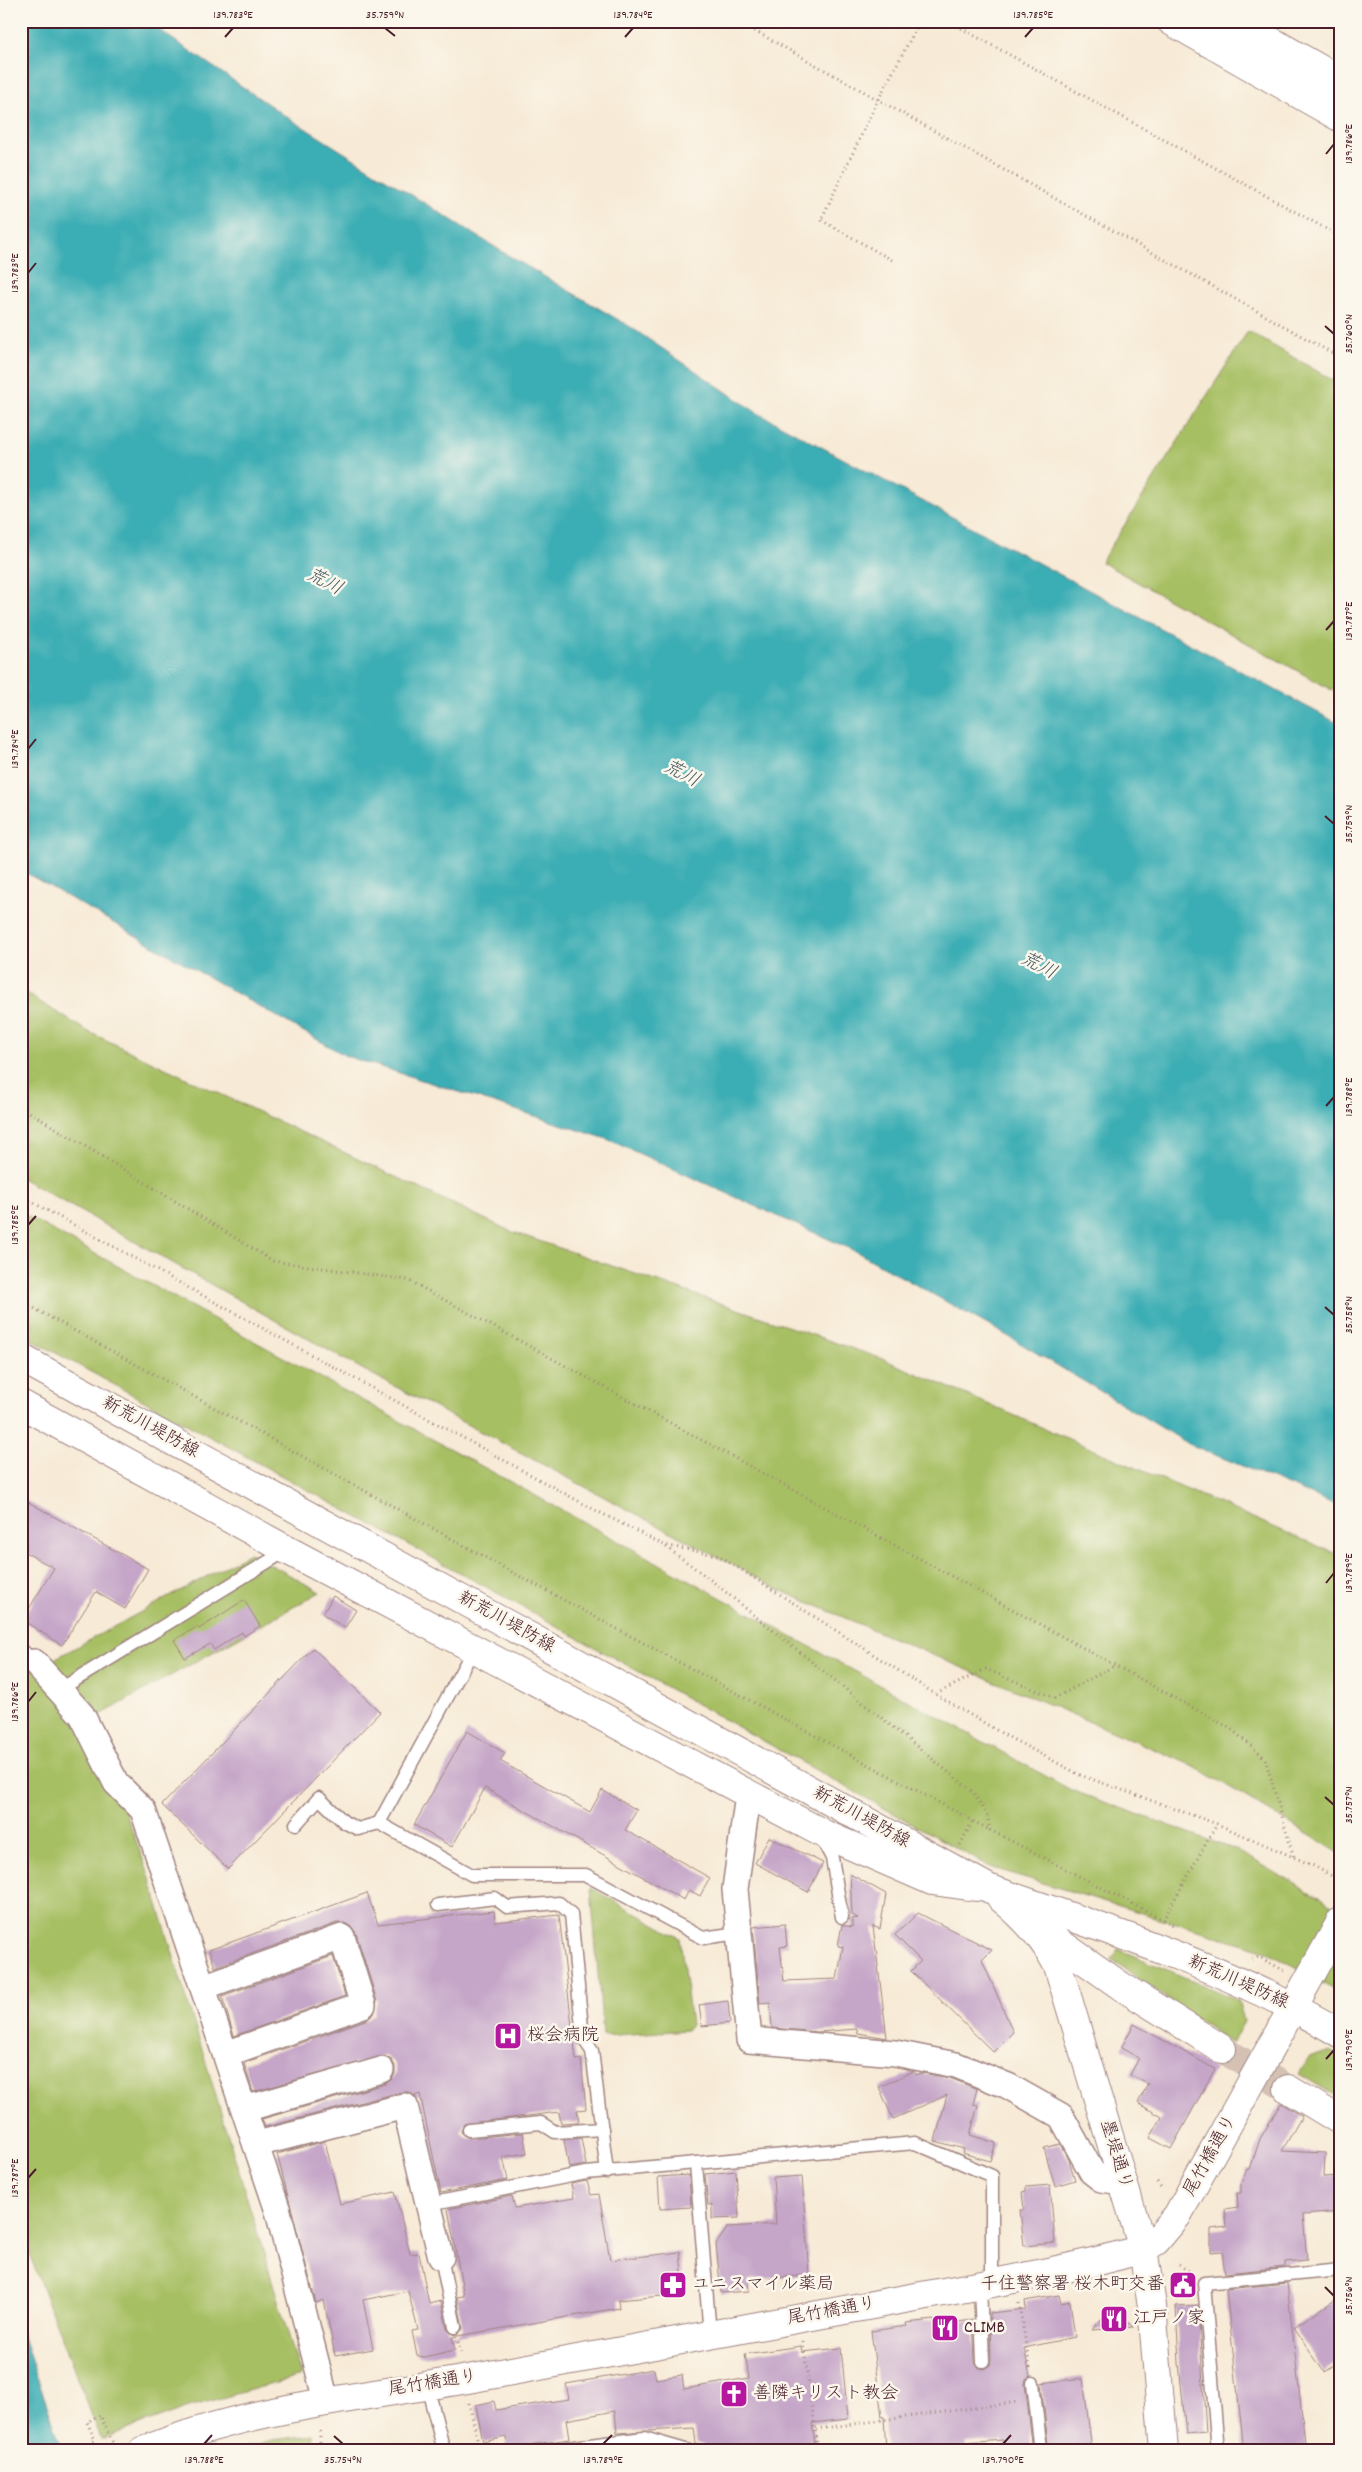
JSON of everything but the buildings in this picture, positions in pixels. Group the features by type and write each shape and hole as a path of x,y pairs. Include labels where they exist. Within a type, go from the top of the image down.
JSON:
{"main road":[{"path":"1171,21 1341,118"},
{"path":"1201,21 1341,102"},
{"path":"1236,21 1341,81"},
{"path":"1263,21 1341,66"},
{"name":"新荒川堤防線","path":"21,1358 990,1889 1155,1945 1292,2008 1341,2034"},
{"name":"新荒川堤防線","path":"21,1404 287,1550 824,1834 932,1881 990,1889"},
{"name":"墨堤通り","path":"990,1889 1026,1919 1040,1935 1058,1966 1143,2249 1152,2306 1164,2451"},
{"path":"1026,1919 1120,1986 1222,2049"},
{"name":"尾竹橋通り","path":"143,2451 213,2425 323,2414 427,2385 986,2284 1090,2264 1143,2249 1156,2241 1177,2216 1292,2008 1299,1972 1341,1921"},
{"path":"1288,2089 1341,2121"}],"street":[{"path":"28,1656 82,1715 116,1783 143,1810 257,2144 278,2212 323,2414"},
{"path":"748,1795 735,1889 750,2040 894,2053 956,2065 1008,2086 1062,2116 1092,2172 1101,2179 1123,2182"},
{"path":"203,1987 342,1937 364,2004 226,2054"},
{"path":"245,2109 381,2070"},
{"path":"257,2144 404,2106 430,2204 441,2256"}],"lane":[{"path":"59,1690 287,1550"},
{"path":"379,1823 474,1650"},
{"path":"296,1824 319,1798 344,1822 358,1829 379,1823 472,1875 586,1876 703,1938 738,1933"},
{"path":"824,1834 824,1843 832,1858 842,1917"},
{"path":"438,1904 495,1898 507,1907 559,1903 571,1914 583,2038 592,2051 608,2172"},
{"path":"469,2130 541,2123 555,2132 602,2129"},
{"path":"430,2204 586,2174 915,2142 992,2176 983,2361"},
{"path":"696,2164 710,2335"},
{"path":"441,2256 455,2326"},
{"path":"1218,2451 1204,2283 1341,2270"},
{"path":"1033,2383 1041,2451"},
{"path":"427,2385 444,2451"},
{"path":"543,2451 606,2447 644,2438 663,2447 689,2451"}],"path":[{"path":"737,21 1339,357 1341,351"},
{"path":"892,260 821,220 878,100 920,21"},
{"path":"948,21 1341,237"},
{"path":"21,1107 273,1261 408,1280 1230,1728 1266,1758 1294,1858"},
{"path":"21,1196 584,1504 664,1545 707,1577 973,1792 987,1814 990,1830"},
{"path":"21,1301 510,1571 990,1830 1181,1929"},
{"path":"664,1545 720,1556 935,1694 1003,1734 1080,1775 1217,1824 1341,1881"},
{"path":"935,1694 986,1669 1055,1698 1115,1666"},
{"path":"958,1849 973,1820"},
{"path":"1164,1920 1217,1824"},
{"path":"1251,1960 1259,1957 1285,1971 1299,1972"},
{"path":"1178,2265 1185,2269"},
{"path":"1019,2303 1033,2383"},
{"path":"804,2343 818,2451"},
{"path":"468,2399 480,2451"},
{"path":"816,2429 1035,2400"},
{"path":"317,2451 320,2447 323,2414"},
{"path":"82,2451 95,2440 87,2422 100,2415 113,2443"}],"green space":[{"path":"1248,331 1341,385 1341,695 1101,562"},
{"path":"21,990 87,1031 510,1231 883,1359 1341,1556 1341,1854 1196,1767 784,1592 362,1369 21,1178"},
{"path":"21,1213 1071,1790 1236,1850 1341,1910 1341,1994 1267,1951 990,1867 499,1594 21,1334"},
{"path":"250,1553 320,1592 79,1727 122,1804 149,1875 301,2376 189,2407 101,2439 21,2233 21,1677"},
{"path":"591,1888 680,1938 691,2025 687,2030 603,2036"},
{"path":"1118,1949 1238,2000 1244,2021 1232,2044 1111,1959"},
{"path":"1331,2051 1341,2057 1341,2099 1299,2074 1309,2058"},
{"path":"313,2435 313,2443 306,2451 234,2451 272,2440"}],"water":[{"name":"荒川","path":"21,21 146,21 284,115 506,254 629,326 756,412 1341,725 1341,1507 1189,1444 1013,1339 857,1252 607,1139 346,1056 21,870"},
{"path":"21,2331 63,2451 21,2451"}],"tunnel":[{"path":"1222,2049 1288,2089"}],"place":[{"name":"桜会病院","path":"508,2036"},
{"name":"ユニスマイル薬局","path":"673,2285"},
{"name":"千住警察署 桜木町交番","path":"1183,2285"},
{"name":"江戸ノ家","path":"1114,2319"},
{"name":"CLIMB","path":"945,2328"},
{"name":"善隣キリスト教会","path":"734,2394"}]}
